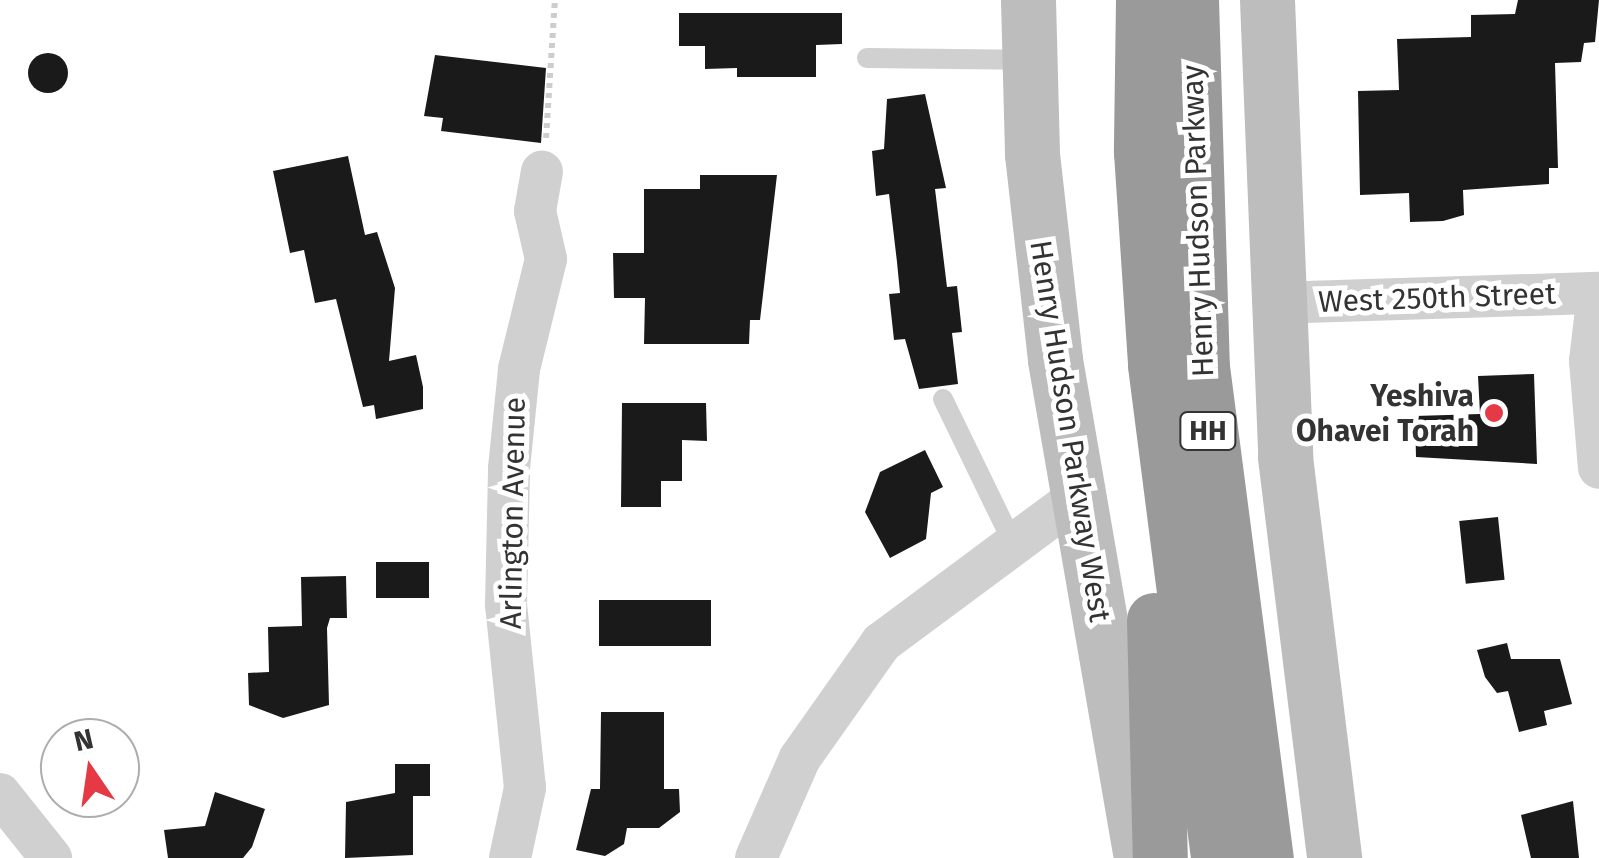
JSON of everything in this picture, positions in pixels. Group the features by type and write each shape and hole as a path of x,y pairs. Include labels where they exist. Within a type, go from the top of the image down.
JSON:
{"highway":[{"name":"Henry Hudson Parkway","path":"1143,0 1141,152 1172,537 1218,858"},
{"name":"Henry Hudson Parkway","path":"1191,0 1202,367 1266,858"},
{"path":"1141,152 1160,858"}],"main road":[{"name":"Henry Hudson Parkway West","path":"1028,0 1028,60 1041,250 1076,498 1141,858"},
{"path":"1267,0 1274,303 1334,858"}],"street":[{"name":"Arlington Avenue","path":"510,858 525,775 506,604 509,468 518,369 546,259 535,211 542,172"},
{"name":"West 250th Street","path":"1274,303 1599,293"},
{"path":"1599,293 1590,361 1599,468"},
{"path":"756,858 800,758 850,678 916,610 1076,498"},
{"path":"0,794 51,858"}],"lane":[{"path":"867,58 1028,60"},
{"path":"942,399 1012,541"}],"path":[{"path":"542,172 555,0"}],"building":[{"path":"1518,0 1599,0 1595,42 1584,43 1581,62 1555,63 1558,168 1549,168 1549,184 1463,190 1464,215 1443,221 1410,222 1409,193 1360,195 1358,91 1399,90 1397,39 1471,37 1471,15 1515,14"},
{"path":"679,13 842,13 842,44 816,45 816,77 737,77 737,68 705,69 705,46 679,46"},
{"path":"48,53 62,59 68,73 62,87 48,93 34,87 28,73 34,59"},
{"path":"435,55 546,68 541,143 441,131 443,118 424,116"},
{"path":"925,94 946,188 935,189 947,287 957,286 962,332 952,333 958,384 919,389 905,339 894,340 889,294 900,293 897,262 889,194 876,196 872,151 884,149 887,99"},
{"path":"348,156 365,235 377,232 395,288 389,361 416,355 423,387 423,409 376,419 374,405 363,407 336,299 315,303 304,250 290,253 273,171"},
{"path":"700,175 777,175 760,320 750,320 749,344 644,344 645,298 614,298 613,253 644,253 644,189 700,189"},
{"path":"1534,374 1537,464 1416,457 1415,416 1480,414 1478,376"},
{"path":"622,403 706,403 707,441 682,440 682,481 661,481 661,507 621,507"},
{"path":"925,450 943,487 931,493 926,539 890,558 865,512 880,472"},
{"path":"1498,517 1505,580 1466,584 1459,521"},
{"path":"376,562 429,562 429,598 376,598"},
{"path":"346,576 347,618 330,618 327,628 329,705 283,718 249,705 248,673 269,672 268,627 302,626 301,577"},
{"path":"599,600 711,600 711,646 599,646"},
{"path":"1507,643 1511,659 1560,659 1572,704 1544,711 1547,725 1519,732 1508,691 1497,693 1485,677 1477,650"},
{"path":"601,712 664,712 664,789 679,789 680,812 659,828 627,828 624,844 605,856 576,850 591,789 600,789"},
{"path":"395,764 430,764 430,796 413,796 413,855 345,858 346,802 395,793"},
{"path":"215,792 265,809 252,847 243,858 168,858 164,830 205,826"},
{"path":"1573,801 1579,858 1531,858 1521,815"}],"place":[{"name":"Yeshiva Ohavei Torah","path":"1494,413"}]}
